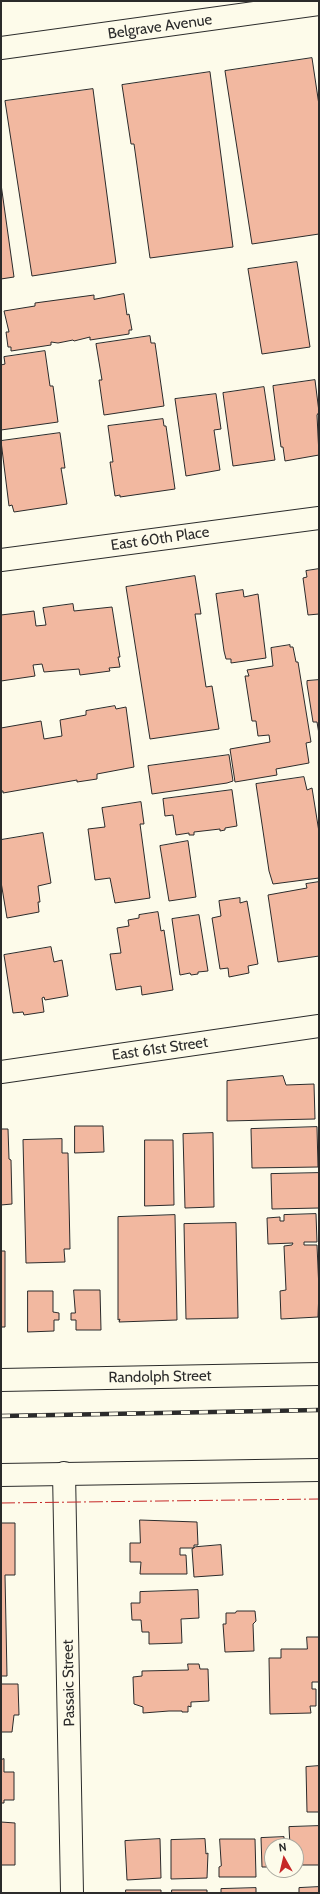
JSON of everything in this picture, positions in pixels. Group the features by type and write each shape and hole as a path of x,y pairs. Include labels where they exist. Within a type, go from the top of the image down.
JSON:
{"street":[{"name":"Belgrave Avenue","path":"1,48 319,4"},
{"name":"East 60th Place","path":"1,560 319,518"},
{"name":"East 61st Street","path":"1,1072 319,1026"},
{"name":"Randolph Street","path":"1,1380 319,1374"},
{"path":"1,1475 319,1470"},
{"name":"Passaic Street","path":"64,1473 72,1893"}],"building":[{"path":"312,58 319,105 319,234 252,244 225,71"},
{"path":"210,72 233,247 150,258 134,144 131,144 122,85"},
{"path":"93,89 116,263 32,276 5,101"},
{"path":"1,184 14,277 1,279"},
{"path":"297,262 310,347 262,354 248,269"},
{"path":"124,294 127,315 129,314 132,330 129,330 129,334 90,340 90,337 74,341 58,343 51,342 51,345 11,351 11,347 8,347 6,332 9,332 4,311 35,306 35,303 94,295 94,299"},
{"path":"150,336 151,343 155,343 164,406 104,415 99,380 102,380 96,344"},
{"path":"45,351 50,386 53,386 58,422 1,430 1,365 5,364 4,357"},
{"path":"315,380 319,412 317,415 319,455 285,461 283,447 281,447 273,386"},
{"path":"264,387 275,460 233,466 223,393"},
{"path":"216,394 221,429 214,430 220,470 186,476 175,399"},
{"path":"163,419 164,426 166,426 175,489 120,497 120,495 115,496 110,462 113,462 108,426"},
{"path":"60,433 65,468 61,468 67,504 14,512 12,505 9,506 1,441"},
{"path":"319,569 319,614 308,615 303,578 307,577 306,571"},
{"path":"195,576 201,614 195,614 206,687 212,686 219,729 150,739 126,587"},
{"path":"243,590 244,597 258,594 266,658 231,663 231,659 226,659 224,651 216,594"},
{"path":"73,604 74,611 112,607 120,657 118,657 120,667 109,668 110,671 80,675 79,669 44,672 42,664 33,665 35,676 1,681 1,615 34,611 36,626 46,625 43,608"},
{"path":"290,645 290,647 293,647 296,662 298,662 311,742 306,743 309,763 276,769 277,775 235,782 230,749 270,742 269,735 258,736 256,721 252,721 245,676 249,676 247,670 273,666 271,648"},
{"path":"319,680 319,734 317,722 313,722 307,681"},
{"path":"115,706 116,709 126,707 134,767 97,774 97,779 77,782 77,780 3,793 3,791 1,791 1,728 41,721 44,739 62,736 60,720 86,715 86,711"},
{"path":"229,755 233,781 152,794 148,766"},
{"path":"304,777 307,790 312,788 319,832 319,878 273,884 269,871 256,784"},
{"path":"232,790 237,826 225,828 225,830 220,831 220,829 194,832 194,835 189,835 189,833 176,835 173,815 165,816 163,799"},
{"path":"141,802 144,824 140,824 150,898 115,903 110,878 95,880 88,829 105,827 102,808"},
{"path":"43,833 51,883 38,886 40,902 38,902 39,912 7,918 1,882 1,840"},
{"path":"188,841 196,897 169,901 160,846"},
{"path":"319,882 319,956 278,962 268,895 307,888 306,884"},
{"path":"240,898 240,903 247,901 258,964 248,966 249,973 229,977 228,968 220,969 212,918 221,916 219,901"},
{"path":"158,912 161,931 164,930 173,990 142,995 141,986 116,990 110,954 121,953 117,928 129,926 128,920 139,918 139,915"},
{"path":"199,915 208,971 198,972 198,974 191,975 190,973 180,975 172,919"},
{"path":"51,947 54,962 62,960 68,996 45,1000 44,997 42,998 44,1012 24,1015 23,1012 13,1013 4,955"},
{"path":"283,1076 286,1085 314,1084 315,1119 227,1121 227,1081"},
{"path":"75,1126 103,1126 104,1152 75,1153"},
{"path":"317,1127 318,1167 252,1168 251,1129"},
{"path":"1,1129 8,1129 9,1159 11,1160 12,1204 1,1205"},
{"path":"213,1133 214,1207 185,1208 183,1134"},
{"path":"62,1139 62,1153 68,1153 70,1249 64,1249 65,1262 26,1263 23,1140"},
{"path":"145,1140 173,1140 174,1205 145,1206"},
{"path":"319,1173 319,1208 272,1209 271,1174"},
{"path":"316,1214 317,1242 304,1242 304,1245 317,1245 319,1290 318,1317 281,1319 280,1291 286,1290 284,1246 292,1245 293,1243 268,1244 267,1218 280,1217 280,1221 284,1221 284,1215"},
{"path":"175,1215 177,1320 119,1322 118,1217"},
{"path":"236,1223 238,1318 186,1319 184,1224"},
{"path":"1,1251 5,1251 5,1327 1,1327"},
{"path":"74,1290 100,1290 101,1330 76,1330 76,1320 71,1320 71,1313 75,1313"},
{"path":"28,1291 53,1291 53,1312 59,1313 59,1320 54,1320 54,1331 28,1332"},
{"path":"140,1520 197,1522 198,1545 194,1545 194,1548 180,1548 180,1555 186,1555 187,1574 140,1574 141,1562 130,1562 130,1543 140,1543"},
{"path":"1,1523 15,1523 15,1575 5,1575 7,1676 1,1676"},
{"path":"221,1545 223,1575 194,1577 192,1549 195,1547"},
{"path":"198,1590 199,1618 181,1619 182,1643 149,1644 149,1632 142,1632 141,1620 132,1620 131,1603 140,1603 140,1592"},
{"path":"237,1611 255,1611 256,1621 253,1624 254,1651 225,1652 223,1624 226,1624 226,1613 235,1613"},
{"path":"307,1637 319,1637 319,1682 312,1682 312,1689 316,1689 316,1706 310,1706 311,1713 270,1714 269,1658 281,1658 281,1649 307,1649"},
{"path":"188,1664 199,1664 200,1669 208,1669 209,1701 191,1702 191,1707 188,1706 188,1712 169,1711 143,1713 143,1707 134,1704 133,1677 142,1676 142,1671 188,1670"},
{"path":"1,1684 18,1684 19,1715 14,1715 12,1732 1,1732"},
{"path":"4,1759 4,1772 14,1772 14,1800 4,1800 4,1803 1,1803 1,1760"},
{"path":"319,1766 319,1812 307,1812 306,1767"},
{"path":"1,1822 15,1823 15,1865 1,1865"},
{"path":"319,1826 319,1865 304,1865 304,1838 290,1838 289,1827"},
{"path":"284,1837 264,1838 264,1867 262,1867 261,1838"},
{"path":"160,1839 161,1878 127,1880 125,1841"},
{"path":"205,1839 206,1854 208,1853 207,1878 171,1879 171,1840"},
{"path":"220,1839 255,1839 256,1877 219,1877 219,1867 221,1866"},
{"path":"319,1887 319,1893 299,1893 299,1888"},
{"path":"256,1888 256,1893 221,1893 221,1889"},
{"path":"126,1890 161,1890 161,1893 126,1893"},
{"path":"172,1890 207,1890 207,1893 172,1893"}],"railway":[{"path":"1,1416 319,1410"}],"power":[{"path":"1,1503 319,1499"}]}
